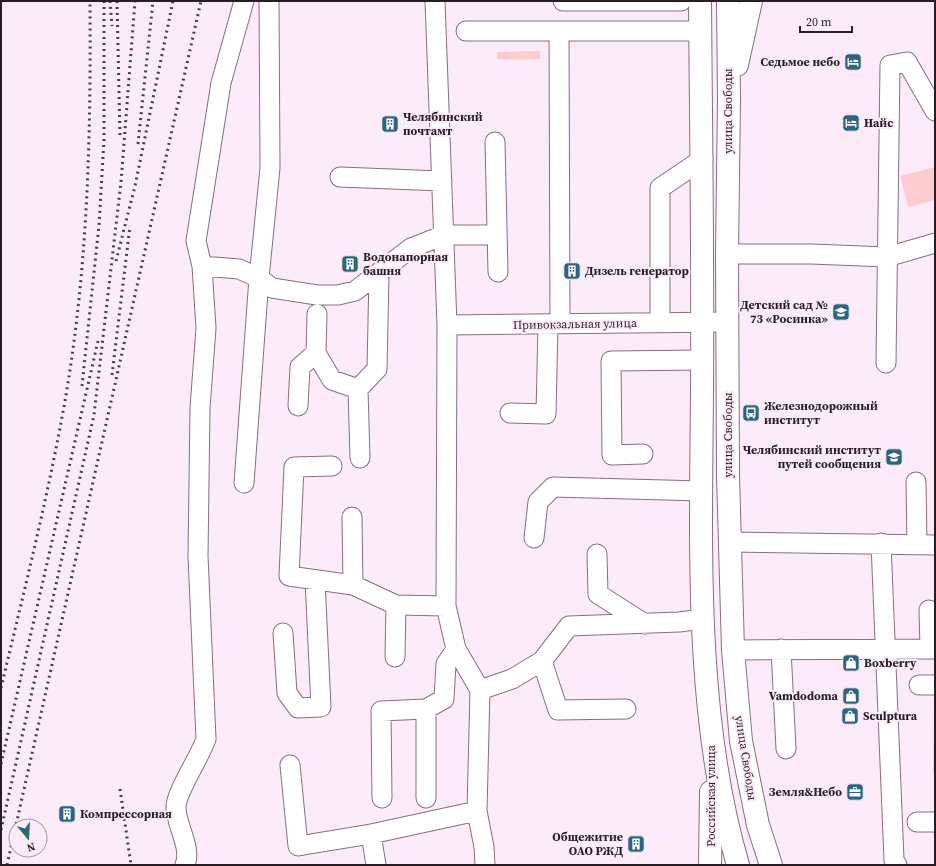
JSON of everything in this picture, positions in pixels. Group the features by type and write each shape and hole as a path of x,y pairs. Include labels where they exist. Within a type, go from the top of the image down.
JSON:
{"main road":[{"path":"700,1 703,159 703,619 711,727 727,826 738,865"},
{"name":"улица Свободы","path":"728,1 729,99 727,254 730,542 734,650 741,741 758,825 771,865"},
{"path":"729,99 751,1"},
{"name":"Российская улица","path":"710,865 711,727"}],"lane":[{"path":"185,864 186,852 176,806 178,797 201,753 206,739 198,556 200,408 206,328 202,266 196,241 221,83 244,1"},
{"path":"244,483 258,278 270,168 269,1"},
{"path":"435,1 447,325 446,606 456,649 480,690 477,811 484,847 485,865"},
{"path":"563,1 681,1"},
{"path":"466,31 700,31"},
{"path":"510,413 546,414 554,324 559,32"},
{"path":"886,364 890,65 907,62 935,111"},
{"path":"495,142 498,272"},
{"path":"660,323 660,188 703,159"},
{"path":"340,177 442,180"},
{"path":"202,266 239,269 258,278 272,288 317,295 338,295 355,291 411,248 444,235 497,235"},
{"path":"727,254 811,254 887,257 935,242"},
{"path":"360,458 358,389 377,369 379,274"},
{"path":"317,314 316,353 332,380 358,389"},
{"name":"Привокзальная улица","path":"447,325 728,322"},
{"path":"298,406 300,367 316,353"},
{"path":"643,454 612,455 611,361 702,360"},
{"path":"332,466 294,467 289,576 353,585 396,605 446,606"},
{"path":"730,542 881,543 926,545 916,482"},
{"path":"534,538 538,502 553,487 702,491"},
{"path":"352,517 353,585"},
{"path":"881,543 894,860 897,865"},
{"path":"597,554 598,594 645,624"},
{"path":"283,633 287,693 298,708 321,708 315,580"},
{"path":"395,658 396,605"},
{"path":"734,650 933,649 929,610"},
{"path":"480,690 512,679 542,660 569,626 645,624 703,619"},
{"path":"382,798 381,711 426,709 444,700 446,664 456,649"},
{"path":"781,649 786,749"},
{"path":"542,660 558,710 626,709"},
{"path":"426,709 426,798"},
{"path":"290,765 298,846 371,834 477,811"},
{"path":"371,834 376,865"}],"shaded area":[{"path":"540,51 540,59 497,59 497,52"},
{"path":"935,167 935,200 908,207 900,176"},
{"path":"934,709 935,773 933,773"}],"railway":[{"path":"1,688 52,468 66,395 73,346 84,248 87,199 90,100 90,1"},
{"path":"82,386 99,225 104,140 104,1"},
{"path":"110,1 112,26"},
{"path":"117,1 120,137"},
{"path":"1,830 94,415 121,182 135,1"},
{"path":"138,144 153,1"},
{"path":"116,261 135,186 173,1"},
{"path":"7,865 201,1"},
{"path":"112,375 130,226"},
{"path":"1,764 98,341"},
{"path":"120,789 131,865"}],"place":[{"name":"Седьмое небо","path":"853,62"},
{"name":"Найс","path":"851,123"},
{"name":"Челябинский почтамт","path":"390,124"},
{"name":"Водонапорная башня","path":"350,264"},
{"name":"Дизель генератор","path":"572,271"},
{"name":"Детский сад № 73 «Росинка»","path":"841,312"},
{"name":"Железнодорожный институт","path":"751,413"},
{"name":"Челябинский институт путей сообщения","path":"894,457"},
{"name":"Boxberry","path":"851,663"},
{"name":"Vamdodoma","path":"851,696"},
{"name":"Sculptura","path":"850,716"},
{"name":"Земля&Небо","path":"855,792"},
{"name":"Компрессорная","path":"67,814"},
{"name":"Общежитие ОАО РЖД","path":"636,844"}]}
